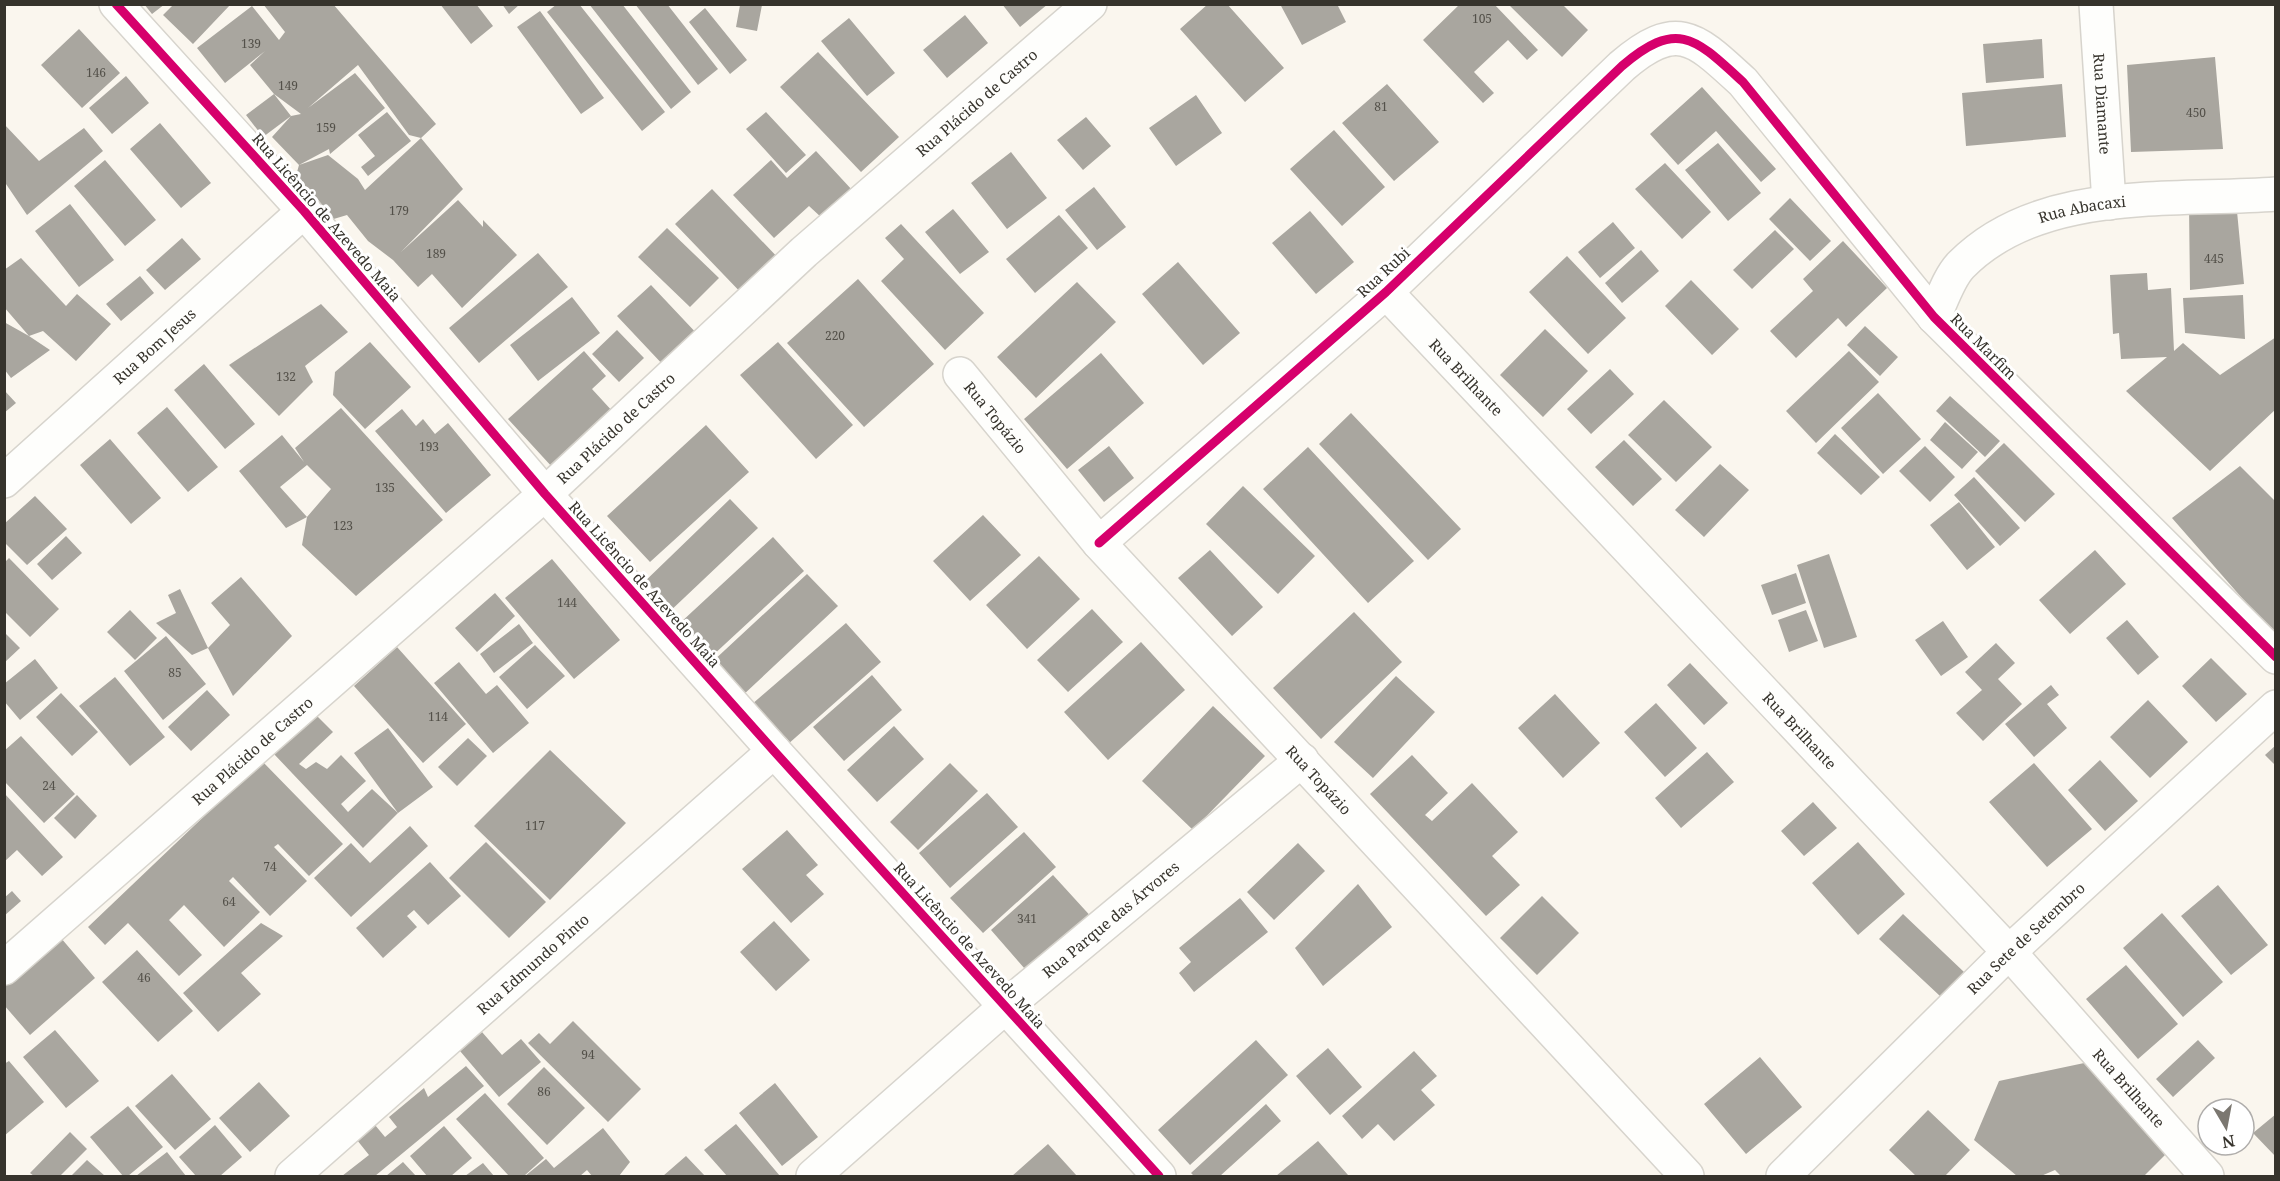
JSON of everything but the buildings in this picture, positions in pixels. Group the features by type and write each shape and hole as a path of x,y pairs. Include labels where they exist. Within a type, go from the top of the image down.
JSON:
{"street":[{"name":"Rua Licêncio de Azevedo Maia","path":"116,4 304,211 545,494 1159,1176"},
{"name":"Rua Plácido de Castro","path":"4,968 545,494 804,252 1089,4"},
{"name":"Rua Diamante","path":"2096,4 2109,203"},
{"name":"Rua Rubi","path":"1099,543 1386,292 1472,207 1642,48 1674,38 1691,40"},
{"name":"Rua Marfim","path":"1691,40 1711,52 1743,82 1934,317 2276,657"},
{"name":"Rua Abacaxi","path":"1934,317 1959,266 1984,245 2015,227 2044,215 2109,203 2187,195 2276,194"},
{"name":"Rua Bom Jesus","path":"4,482 304,211"},
{"name":"Rua Brilhante","path":"1386,292 2009,952 2207,1176"},
{"name":"Rua Topázio","path":"960,374 1099,543 1687,1176"},
{"name":"Rua Sete de Setembro","path":"1783,1176 2009,952 2276,707"},
{"name":"Rua Edmundo Pinto","path":"292,1176 774,751"},
{"name":"Rua Parque das Árvores","path":"813,1176 1006,1006 1302,760"}],"cycle path":[{"path":"116,4 304,211 545,494 1159,1176"},
{"path":"1099,543 1386,292 1622,66 1641,51 1658,42 1673,39 1686,40 1699,45 1743,82 1934,317 2276,657"}]}
